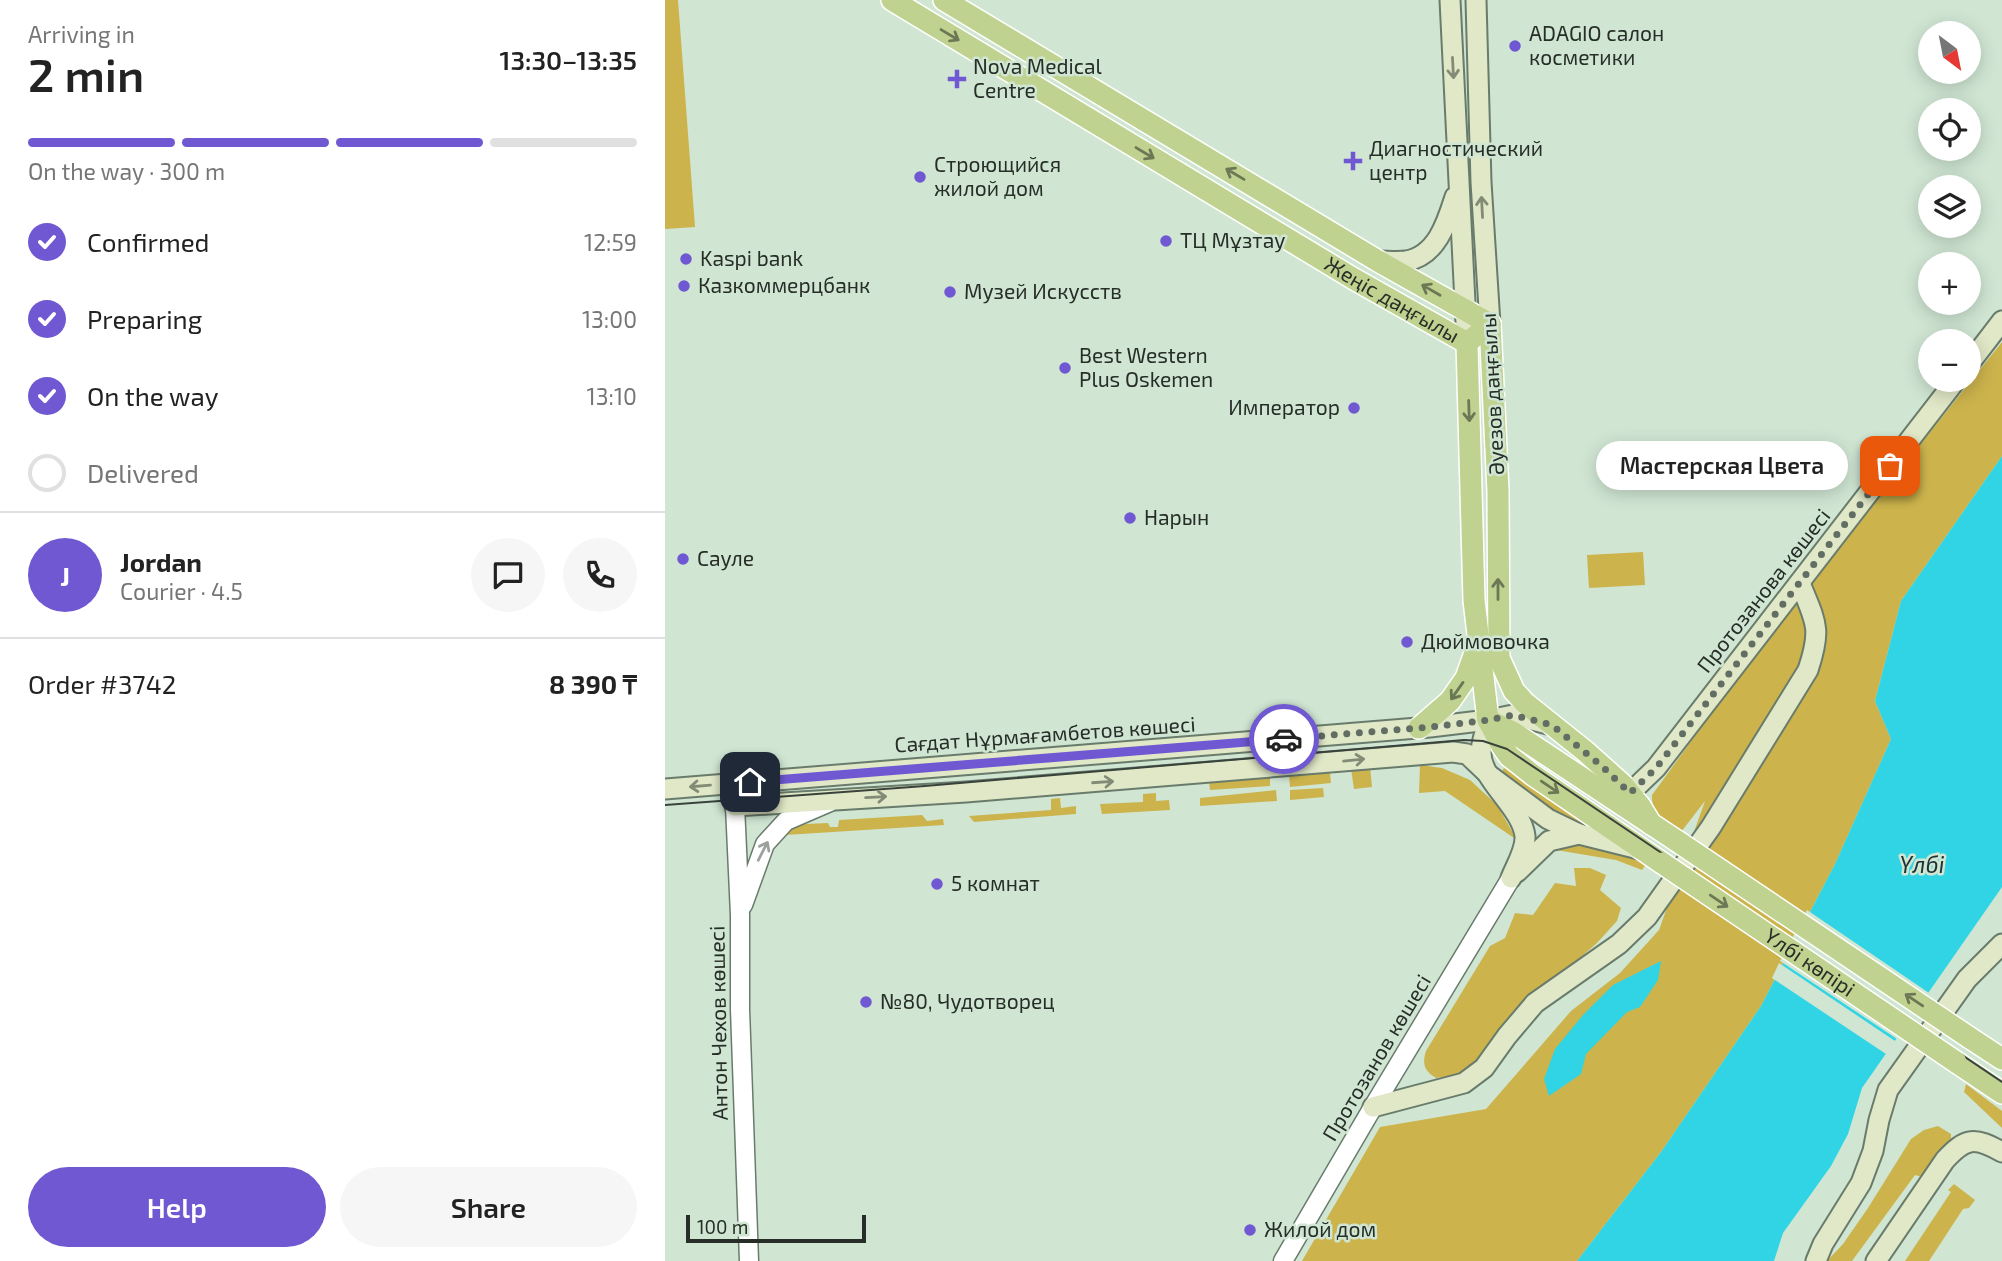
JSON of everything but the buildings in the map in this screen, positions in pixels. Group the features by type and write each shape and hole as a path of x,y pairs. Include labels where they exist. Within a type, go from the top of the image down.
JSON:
{"main road":[{"name":"Жеңіс даңғылы","path":"892,0 1354,279 1467,343 1490,324 1378,261 944,0"},
{"name":"Әуезов даңғылы","path":"1450,0 1467,343 1474,600 1488,720"},
{"name":"Әуезов даңғылы","path":"1476,0 1485,261 1499,491 1499,658 1514,691 1623,785 1651,824"},
{"path":"1456,126 1479,125"},
{"path":"1378,261 1406,261 1420,257 1430,248 1445,227 1459,182"},
{"path":"1981,348 2002,321"},
{"name":"Протозанова көшесі","path":"1630,793 1656,768 1948,392"},
{"path":"1373,1107 1464,1083 1475,1077 1535,1003 1619,944 1647,917 1711,827 1808,670 1816,645 1817,628 1800,583"},
{"path":"1424,727 1450,701 1466,678 1478,642"},
{"name":"Сағдат Нұрмағамбетов көшесі","path":"665,789 1424,727 1513,715 1552,725"},
{"path":"1488,720 1481,756 1489,775 1514,810 1525,834 1524,847 1511,878"},
{"path":"1488,720 1509,756"},
{"name":"Үлбі көпірі","path":"1488,720 1514,733 2002,1059"},
{"path":"1453,752 1482,745 1509,756"},
{"path":"734,806 966,792 1453,752 1467,754 1489,775 1548,819 1579,834 1642,850"},
{"name":"Үлбі көпірі","path":"1509,756 1642,850 2002,1093"},
{"name":"Антон Чехов көшесі","path":"734,783 734,806"},
{"path":"1511,878 1549,841 1579,834"},
{"path":"1816,1261 1823,1244 1861,1183 1874,1151 1888,1090 1967,979 2002,944"},
{"path":"1876,1261 1945,1160 1959,1145 1985,1143 2002,1152"}],"street":[{"path":"740,915 765,844 786,821 836,799"},
{"name":"Антон Чехов көшесі","path":"734,806 740,915 739,1004 749,1261"},
{"name":"Протозанов көшесі","path":"1283,1261 1511,878"}],"shaded area":[{"path":"665,0 678,0 695,227 665,229"},
{"path":"2002,342 2002,456 1901,601 1875,701 1891,739 1835,864 1761,1006 1661,1152 1577,1261 1302,1261 1380,1127 1486,1109 1571,1011 1620,973 1659,930 1705,801 1681,832 1657,813 1652,795 1778,622 1962,392 1981,392 1981,368"},
{"path":"1643,552 1645,585 1589,588 1587,555"},
{"path":"1420,765 1442,768 1470,780 1497,805 1517,840 1445,791 1419,793"},
{"path":"1370,766 1372,787 1354,789 1351,769"},
{"path":"1504,768 1593,828 1563,820 1506,778 1502,771"},
{"path":"1330,773 1331,783 1290,787 1289,775"},
{"path":"1270,778 1270,786 1210,790 1209,782"},
{"path":"1323,788 1324,797 1290,800 1290,790"},
{"path":"1276,790 1277,801 1200,806 1200,798"},
{"path":"1156,793 1156,801 1169,800 1170,810 1102,814 1100,804 1143,802 1143,794"},
{"path":"1060,798 1061,808 1076,806 1076,814 974,822 969,816 1051,810 1051,799"},
{"path":"922,815 927,821 943,819 944,825 785,835 785,825 828,823 830,827 838,827 839,820"},
{"path":"1574,842 1622,852 1646,864 1642,870 1616,860 1550,849"},
{"path":"1574,868 1590,868 1606,875 1600,890 1621,908 1617,921 1597,943 1549,985 1471,1073 1436,1078 1425,1067 1426,1051 1490,946 1505,938 1515,913 1533,915 1555,883 1576,886"},
{"path":"1966,1084 2002,1111 2002,1128 1964,1092"},
{"path":"1938,1126 1951,1134 1951,1143 1922,1177 1915,1175 1852,1261 1827,1261 1843,1244 1868,1208 1911,1139 1924,1130"},
{"path":"1954,1184 1975,1200 1969,1208 1963,1209 1929,1261 1905,1261 1951,1192 1948,1190"}],"water":[{"name":"Үлбі","path":"2002,456 2002,887 1862,1088 1848,1134 1831,1166 1783,1233 1774,1261 1577,1261 1661,1152 1761,1006 1835,864 1891,739 1875,701 1901,601"},
{"path":"1661,961 1658,980 1640,1007 1627,1012 1586,1054 1581,1074 1549,1096 1544,1079 1555,1049 1583,1015 1613,985"}],"pier":[{"path":"1807,910 1932,995 1900,1041 1780,961"},
{"path":"1779,963 1898,1043 1889,1056 1772,978"}],"tram line":[{"path":"665,805 925,786 1464,740 1483,741 1507,749 2002,1082"}],"way so far":[{"path":"1284,739 1430,727 1513,715 1552,725 1630,793 1656,768 1890,466"}],"place":[{"name":"ADAGIO салон косметики","path":"1515,46"},
{"name":"Nova Medical Centre","path":"957,79"},
{"name":"Диагностический центр","path":"1353,161"},
{"name":"Строющийся жилой дом","path":"920,177"},
{"name":"ТЦ Мұзтау","path":"1166,241"},
{"name":"Kaspi bank","path":"686,259"},
{"name":"Казкоммерцбанк","path":"684,286"},
{"name":"Музей Искусств","path":"950,292"},
{"name":"Best Western Plus Oskemen","path":"1065,368"},
{"name":"Император","path":"1354,408"},
{"name":"Мастерская Цвета","path":"1890,466"},
{"name":"Нарын","path":"1130,518"},
{"name":"Сауле","path":"683,559"},
{"name":"Дюймовочка","path":"1407,642"},
{"name":"5 комнат","path":"937,884"},
{"name":"№80, Чудотворец","path":"866,1002"},
{"name":"Жилой дом","path":"1250,1230"}],"route":[{"path":"750,782 1284,739"}]}
